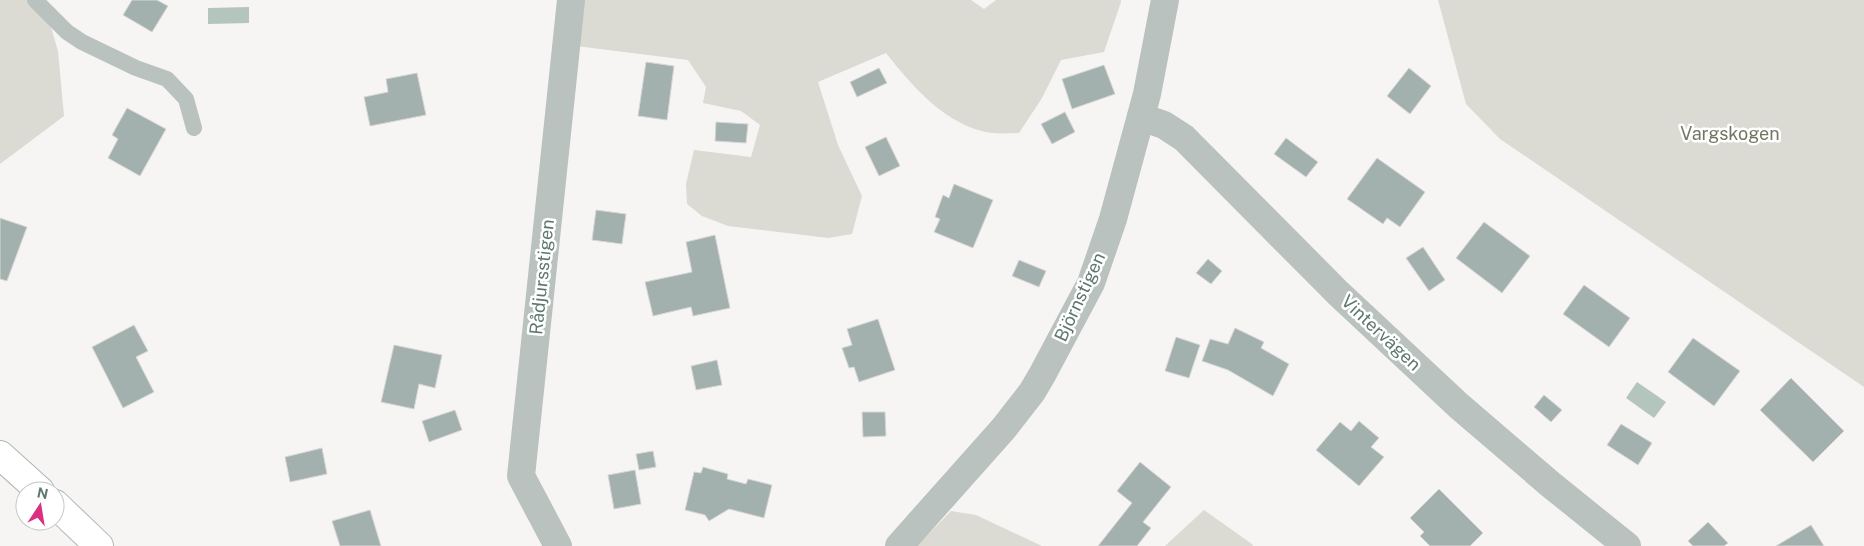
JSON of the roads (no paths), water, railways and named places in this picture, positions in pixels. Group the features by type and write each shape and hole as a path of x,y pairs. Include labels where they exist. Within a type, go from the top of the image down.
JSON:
{"street":[{"name":"Rådjursstigen","path":"558,546 521,476 571,0"},
{"name":"Björnstigen","path":"899,546 1004,428 1042,375 1091,283 1113,219 1141,117 1165,0"},
{"name":"Vintervägen","path":"1141,117 1164,125 1184,138 1332,286 1459,406 1626,546"},
{"path":"0,454 29,481"},
{"path":"65,514 99,546"}],"lane":[{"path":"35,0 67,32 82,42 136,68 167,79 186,99 194,128"}],"park label":[{"name":"Vargskogen","path":"1730,134"}]}
